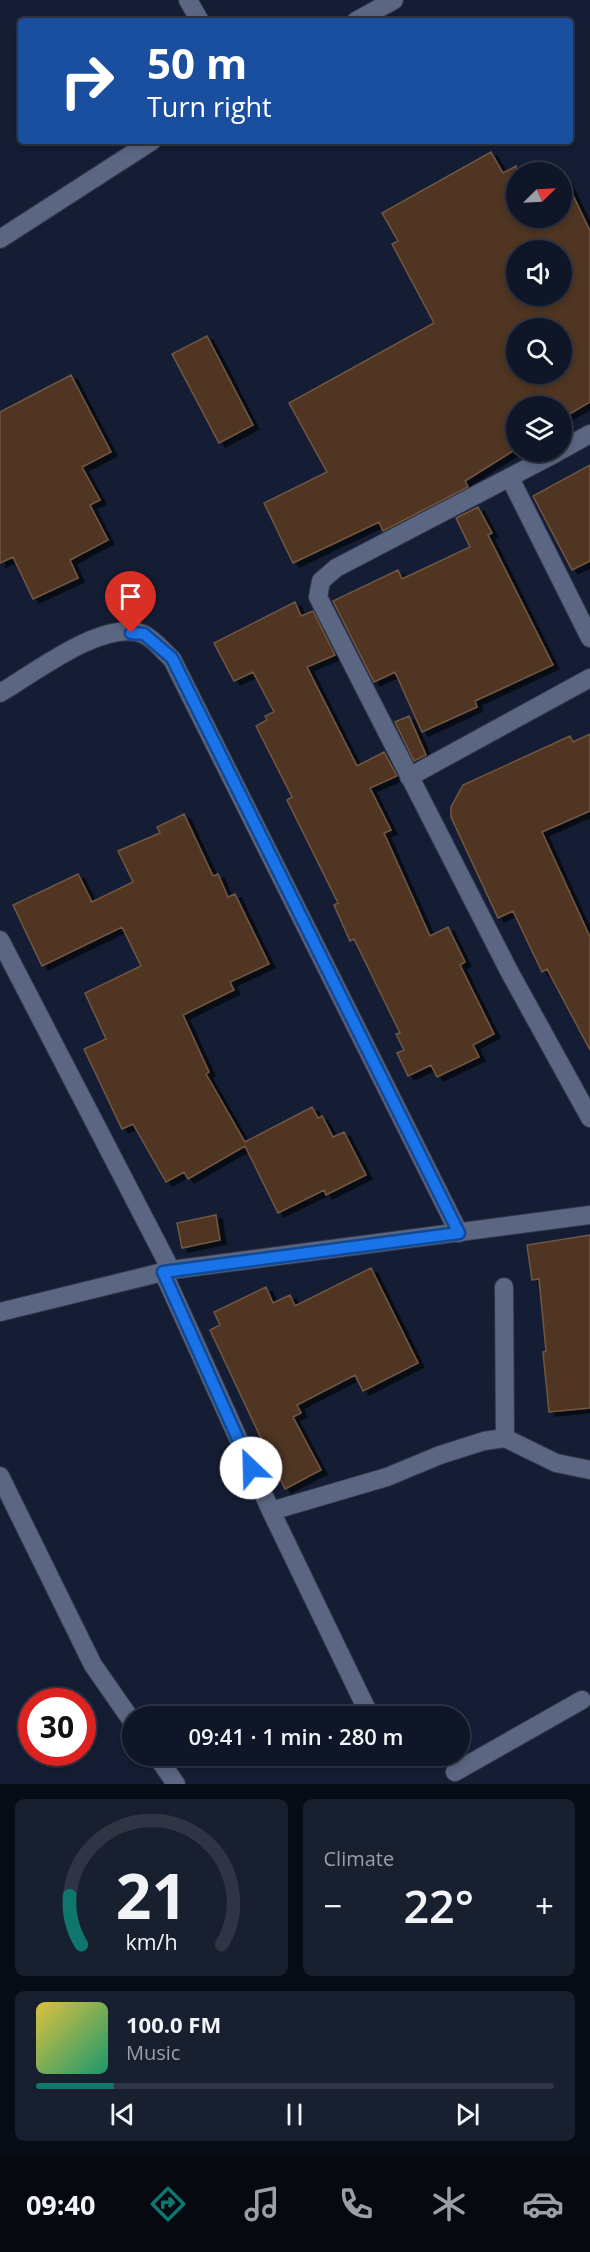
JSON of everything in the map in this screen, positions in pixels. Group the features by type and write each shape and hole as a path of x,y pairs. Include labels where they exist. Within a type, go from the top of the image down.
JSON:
{"street":[{"path":"188,0 198,18"},
{"path":"361,18 394,0"},
{"path":"0,239 147,144"},
{"path":"572,444 590,434"},
{"path":"539,462 336,568 321,581 318,597 515,981 590,1118"},
{"path":"510,477 590,638"},
{"path":"0,693 89,640 118,632 144,634 172,658 459,1233"},
{"path":"409,777 590,678"},
{"path":"0,940 167,1271 271,1511 365,1706"},
{"path":"0,1312 167,1271 590,1215"},
{"path":"504,1287 505,1438"},
{"path":"271,1511 387,1477 451,1451 484,1441 505,1438 556,1463 590,1470"},
{"path":"0,1476 93,1665 122,1707"},
{"path":"454,1772 587,1701"},
{"path":"164,1766 176,1784"}],"building":[{"path":"491,152 503,173 506,171 506,228 572,228 572,193 590,231 590,402 572,413 572,396 506,396 506,455 465,481 468,487 383,531 379,522 293,563 264,503 327,472 289,403 434,323 392,244 398,241 382,213"},
{"path":"207,336 253,425 219,443 172,354"},
{"path":"71,375 111,452 82,467 100,500 90,505 108,540 70,560 78,578 33,599 13,557 0,563 0,412"},
{"path":"590,465 590,561 572,570 533,496"},
{"path":"478,507 492,533 488,535 553,665 475,701 477,707 422,732 395,672 374,682 333,601 398,570 402,579 470,547 456,518"},
{"path":"295,602 301,616 313,611 335,655 307,667 357,766 384,752 397,776 370,788 391,830 384,833 430,936 448,927 465,962 460,965 494,1034 473,1045 479,1057 437,1077 431,1065 408,1076 397,1053 404,1050 396,1034 400,1033 354,939 350,941 334,905 338,903 287,800 292,797 256,726 267,720 265,716 274,712 253,672 234,681 214,643"},
{"path":"409,716 426,755 414,761 395,722"},
{"path":"590,734 590,811 542,832 590,937 590,1050 547,969 542,972 513,911 498,918 451,817 451,807 463,785 570,736 573,742"},
{"path":"184,814 213,876 218,874 228,897 235,894 269,964 230,982 234,990 183,1015 209,1072 206,1074 245,1142 312,1107 318,1118 322,1116 333,1137 344,1132 366,1175 326,1195 324,1190 278,1213 245,1146 188,1179 184,1172 166,1182 133,1124 122,1129 84,1049 106,1039 85,993 141,966 122,927 42,966 13,905 78,874 92,902 133,882 118,851 160,833 157,827"},
{"path":"216,1215 220,1240 182,1248 177,1223"},
{"path":"590,1235 590,1408 549,1412 539,1279 532,1280 527,1245"},
{"path":"371,1268 418,1363 363,1391 355,1375 297,1405 301,1413 293,1417 321,1470 285,1489 210,1330 220,1325 214,1312 266,1287 273,1303 290,1295 295,1306"}],"route":[{"path":"131,633 144,634 172,658 459,1233 284,1254 163,1272 251,1468"}]}
